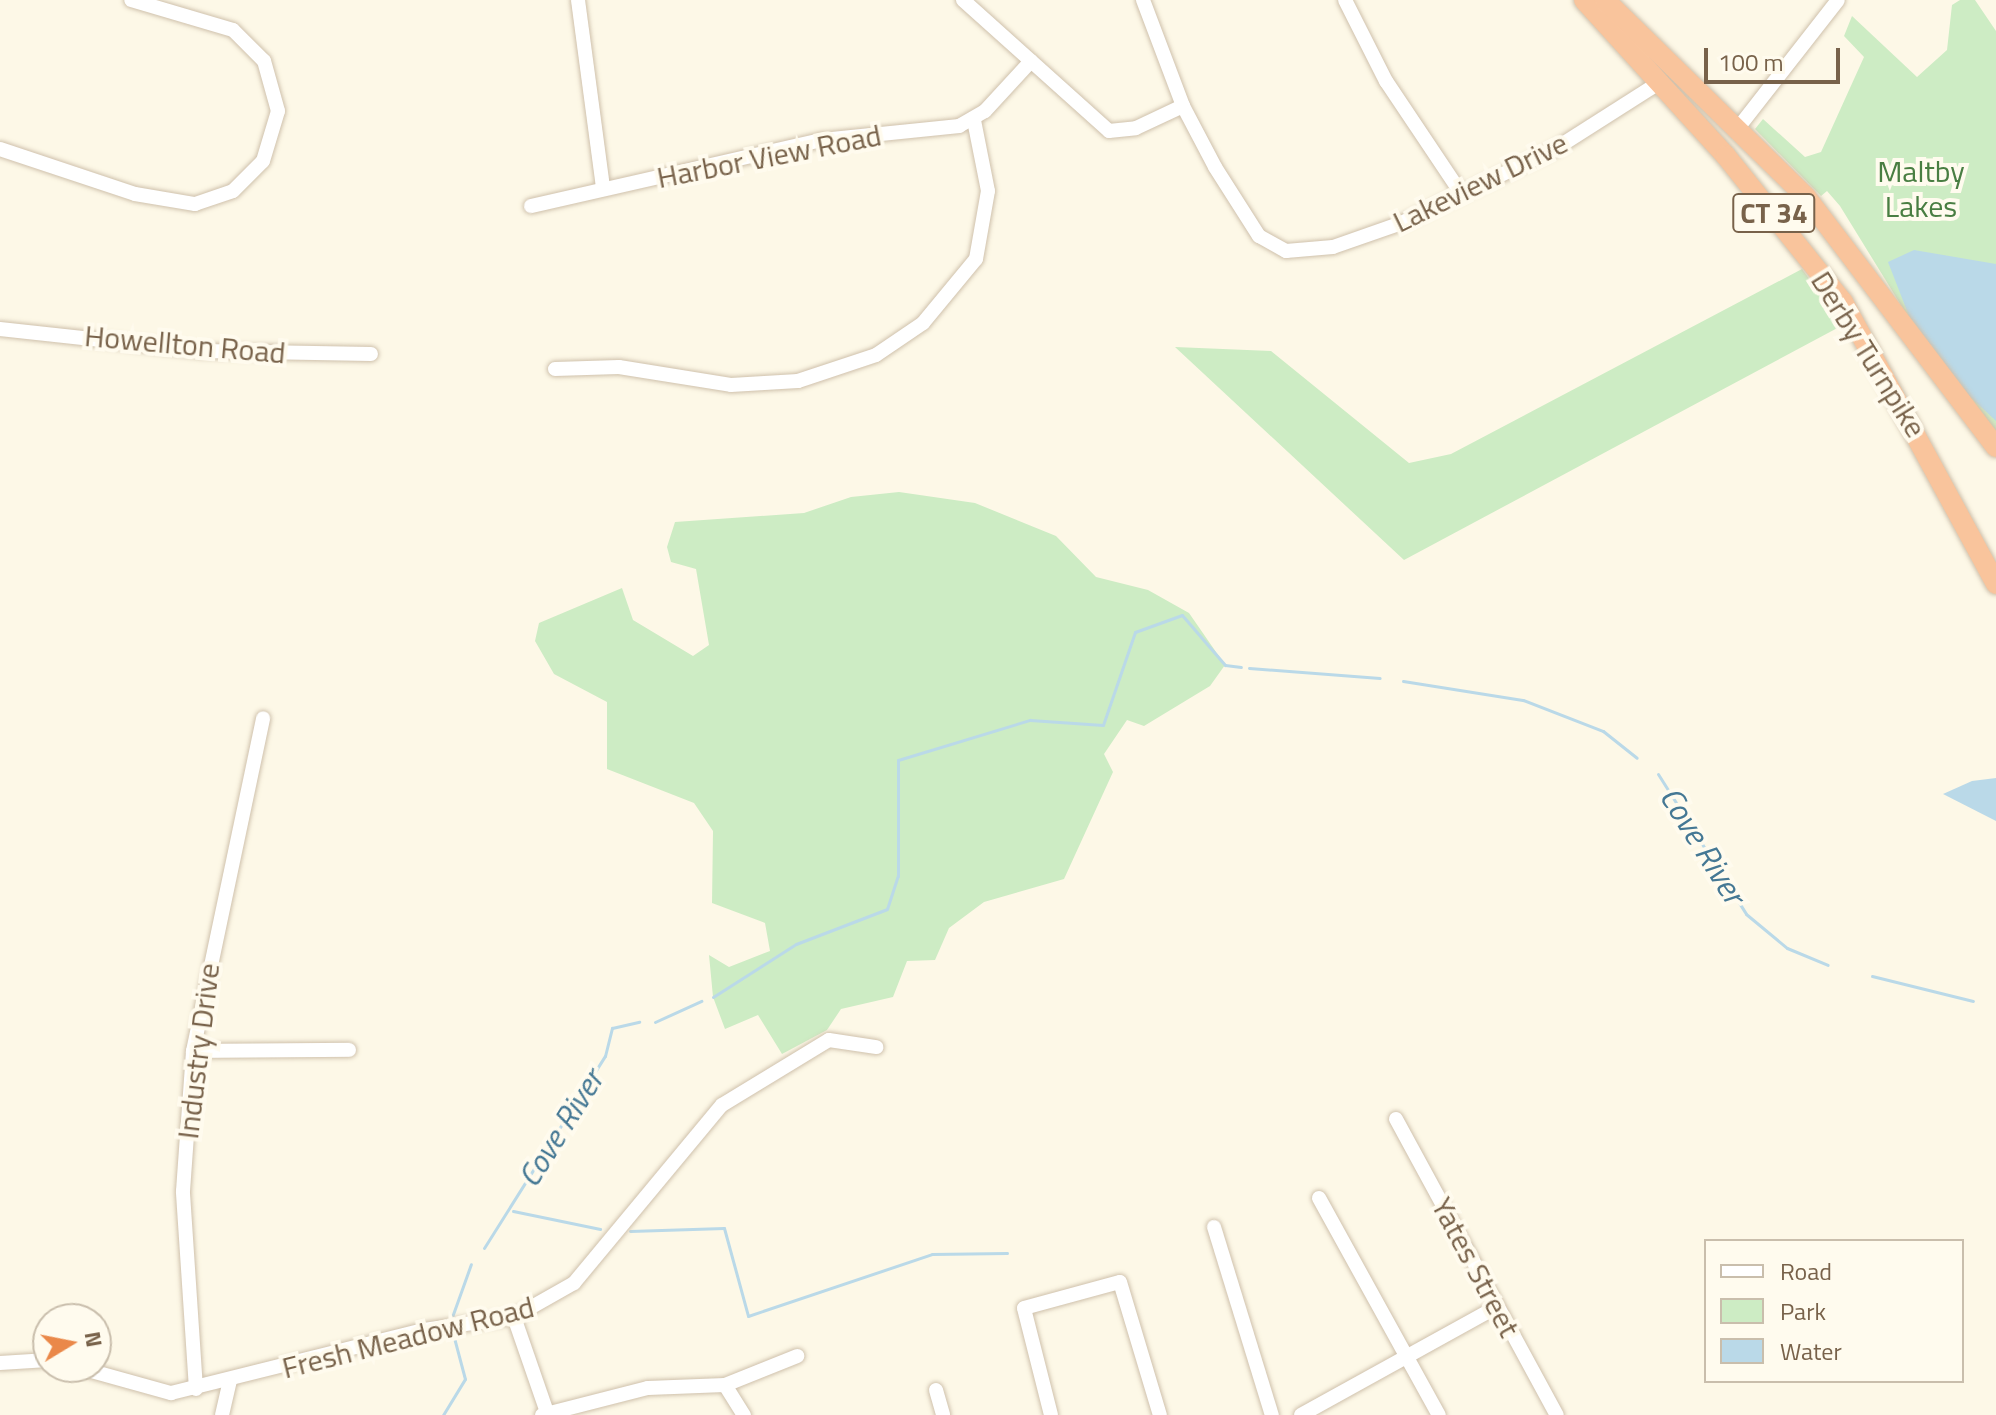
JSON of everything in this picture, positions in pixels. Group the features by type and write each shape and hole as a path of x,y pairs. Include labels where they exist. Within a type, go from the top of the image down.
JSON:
{"highway":[{"name":"Derby Turnpike","path":"1584,0 1771,210 1843,302 1996,584"},
{"name":"Derby Turnpike","path":"1605,0 1738,128 1853,253 1949,391 1996,447"}],"street":[{"path":"0,149 135,194 195,204 233,191 263,161 275,131 278,98 258,53 220,25 131,0"},
{"path":"578,0 603,188"},
{"path":"963,0 1109,131 1136,128 1183,106 1143,0"},
{"path":"1345,0 1386,81 1459,190"},
{"path":"1738,128 1838,0"},
{"path":"555,369 619,367 731,385 798,381 876,355 923,323 976,259 988,191 974,120 1031,61"},
{"name":"Lakeview Drive","path":"1183,106 1259,236 1292,252 1362,238 1459,190 1555,149 1657,84"},
{"name":"Harbor View Road","path":"531,206 822,140 974,120"},
{"name":"Howellton Road","path":"0,329 202,351 371,354"},
{"name":"Industry Drive","path":"196,1389 183,1191 193,1051 263,718"},
{"name":"Fresh Meadow Road","path":"112,1378 155,1392 196,1389 424,1330 514,1317 574,1283 722,1105 829,1040 876,1047"},
{"path":"193,1051 349,1050"},
{"name":"Yates Street","path":"1396,1119 1557,1415"},
{"path":"1319,1198 1439,1415"},
{"path":"1214,1227 1272,1415"},
{"path":"1051,1415 1024,1308 1120,1282 1160,1415"},
{"path":"1301,1415 1318,1411 1406,1355 1497,1307"},
{"path":"514,1317 545,1414 657,1387 725,1385 797,1356"},
{"path":"0,1363 32,1361"},
{"path":"222,1415 230,1380"},
{"path":"725,1385 744,1415"},
{"path":"936,1390 943,1415"}],"green space":[{"name":"Maltby Lakes","path":"1960,0 1975,0 1996,31 1996,437 1912,323 1840,206 1827,191 1821,196 1755,129 1763,119 1805,157 1821,152 1864,57 1844,36 1852,16 1917,77 1947,50 1952,5"},
{"path":"1802,269 1843,325 1404,560 1175,347 1271,351 1409,463 1451,454"},
{"path":"899,492 975,503 1056,536 1096,577 1148,590 1189,613 1225,665 1210,686 1144,726 1127,720 1104,754 1113,772 1064,879 984,902 949,928 935,960 907,961 893,997 841,1009 827,1030 782,1054 758,1015 725,1029 713,997 709,955 729,967 770,951 765,923 712,903 713,831 694,803 607,769 607,702 554,674 535,641 539,623 622,588 633,620 693,656 709,645 696,569 671,562 667,547 675,522 804,513 851,497"}],"water":[{"path":"1914,250 1996,264 1996,421 1966,393 1909,316 1888,262"},
{"path":"1996,778 1996,821 1943,794 1972,781"}],"waterway":[{"name":"Cove River","path":"713,997 796,944 887,909 898,876 898,760 1030,720 1103,725 1135,632 1182,615 1225,665 1241,667"},
{"name":"Cove River","path":"1249,668 1380,678"},
{"name":"Cove River","path":"1403,681 1523,700 1603,731 1637,758"},
{"name":"Cove River","path":"1658,774 1746,914 1787,948 1828,965"},
{"name":"Cove River","path":"1872,976 1973,1001"},
{"name":"Cove River","path":"655,1022 701,1001"},
{"name":"Cove River","path":"484,1248 605,1056 612,1028 639,1022"},
{"path":"513,1211 600,1229"},
{"path":"630,1231 724,1228 748,1316 932,1254 1007,1253"},
{"name":"Cove River","path":"452,1317 471,1264"},
{"name":"Cove River","path":"443,1415 465,1379 452,1330"}]}
